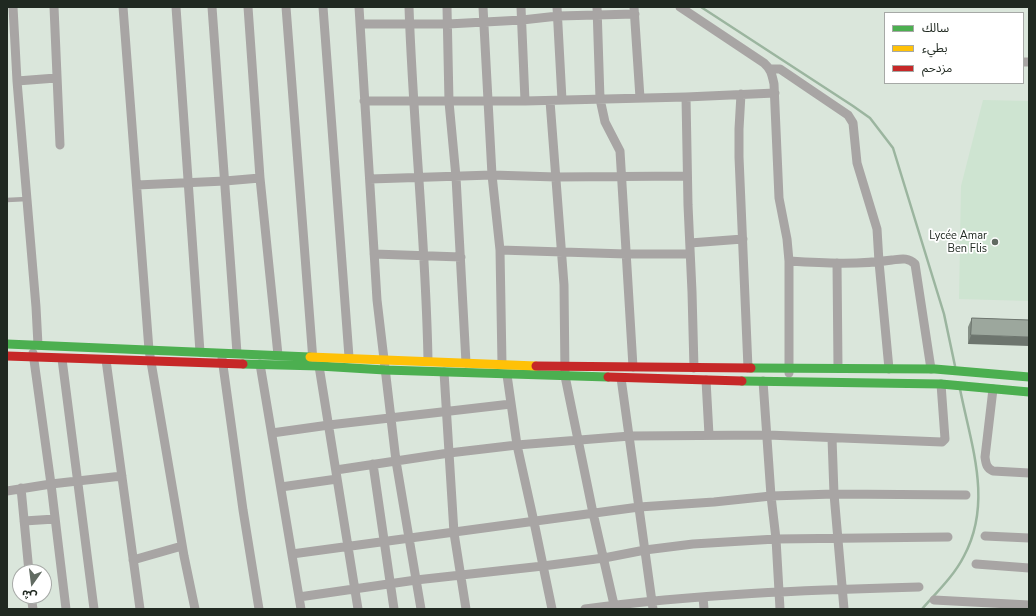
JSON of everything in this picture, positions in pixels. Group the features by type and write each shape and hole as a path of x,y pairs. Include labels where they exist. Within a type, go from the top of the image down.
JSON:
{"main road":[{"path":"7,344 565,367 889,369 933,370 1029,377"},
{"path":"7,356 62,359 316,366 507,375 974,386 1029,392"}],"street":[{"path":"13,7 16,81 36,307 34,358 66,609"},
{"path":"54,7 60,145"},
{"path":"123,7 148,350 182,546 195,609"},
{"path":"176,7 200,352"},
{"path":"212,7 237,353"},
{"path":"248,7 260,178 278,355"},
{"path":"286,7 312,356 316,366 329,425 358,609"},
{"path":"323,7 349,357"},
{"path":"359,7 377,300 396,461 421,609"},
{"path":"408,7 427,304 428,361"},
{"path":"447,7 449,102 456,177 466,363"},
{"path":"483,7 492,175 500,250 502,364"},
{"path":"521,7 524,101"},
{"path":"680,7 770,69 780,70 848,115 853,124 856,163 877,229 889,369"},
{"path":"597,11 600,99 605,122 620,151 633,367"},
{"path":"360,24 448,24 522,20 558,12 634,11 640,98"},
{"path":"558,12 562,100"},
{"path":"770,69 775,92 779,198 787,239 789,261 789,382"},
{"path":"16,81 56,78"},
{"path":"364,101 550,101 686,97 775,92"},
{"path":"741,94 739,129 748,368"},
{"path":"686,97 687,176 694,368"},
{"path":"550,101 564,285 565,376 614,607"},
{"path":"370,179 492,175 622,178 687,176"},
{"path":"137,185 260,178"},
{"path":"690,243 743,239"},
{"path":"500,250 626,254 690,254"},
{"path":"374,254 461,257"},
{"path":"789,261 837,264 879,262 905,258 911,260 915,264 933,370"},
{"path":"837,264 838,368"},
{"path":"222,352 222,363 259,609"},
{"path":"62,359 94,609"},
{"path":"106,360 140,609"},
{"path":"260,364 301,609"},
{"path":"444,372 454,533 466,609"},
{"path":"507,375 517,445 552,609"},
{"path":"622,378 652,606"},
{"path":"706,380 709,435"},
{"path":"763,381 768,434 771,496 776,539 780,609"},
{"path":"281,486 336,475 373,464 449,453 517,445 630,436 768,434 942,442 946,439 944,385"},
{"path":"993,389 985,464 993,471 1029,473"},
{"path":"272,433 511,404"},
{"path":"832,438 834,494 844,609"},
{"path":"373,464 394,609"},
{"path":"7,490 122,476"},
{"path":"21,488 28,564"},
{"path":"292,554 640,507 714,502 771,496 834,494 966,495"},
{"path":"24,521 55,519"},
{"path":"298,597 416,580 604,558 645,550 693,544 776,539 948,536"},
{"path":"984,536 1029,538"},
{"path":"134,560 182,546"},
{"path":"976,564 1029,568"},
{"path":"585,609 652,606 703,597 778,591 919,587"},
{"path":"703,597 704,609"},
{"path":"934,600 1029,605"}],"lane":[{"path":"7,200 27,199"}],"shaded area":[{"name":"Lycée Amar Ben Flis","path":"983,100 1029,101 1029,301 959,299 961,186"}],"building":[{"path":"972,318 1029,320 1029,337 971,335"}],"waterway":[{"path":"701,7 870,118 893,148 944,314 955,366"},
{"path":"922,609 960,563 973,536 977,515 977,473 974,452 960,389"}],"traffic: fast":[{"path":"7,344 310,357"},
{"path":"243,364 608,377"},
{"path":"751,368 935,369 1029,377"},
{"path":"742,381 941,384 1029,392"}],"traffic: slow":[{"path":"310,357 536,366"}],"traffic: jam":[{"path":"7,356 243,364"},
{"path":"536,366 751,368"},
{"path":"608,377 742,381"}],"place":[{"name":"Lycée Amar Ben Flis","path":"995,242"}]}
